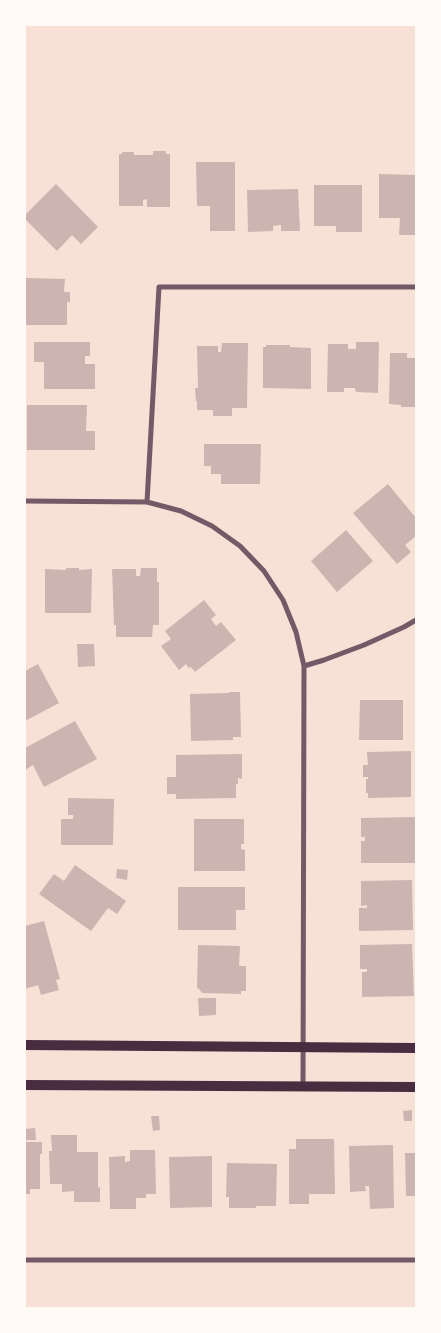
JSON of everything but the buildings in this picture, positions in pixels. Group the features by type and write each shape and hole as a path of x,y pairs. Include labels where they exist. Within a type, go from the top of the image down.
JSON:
{"main road":[{"path":"25,1045 416,1048"},
{"path":"25,1085 416,1087"}],"street":[{"path":"147,502 159,287 416,287"},
{"path":"25,501 147,502 181,511 212,526 240,546 264,571 283,600 296,632 304,666 303,1087"},
{"path":"304,666 364,645 416,620"},
{"path":"25,1260 416,1260"}]}
